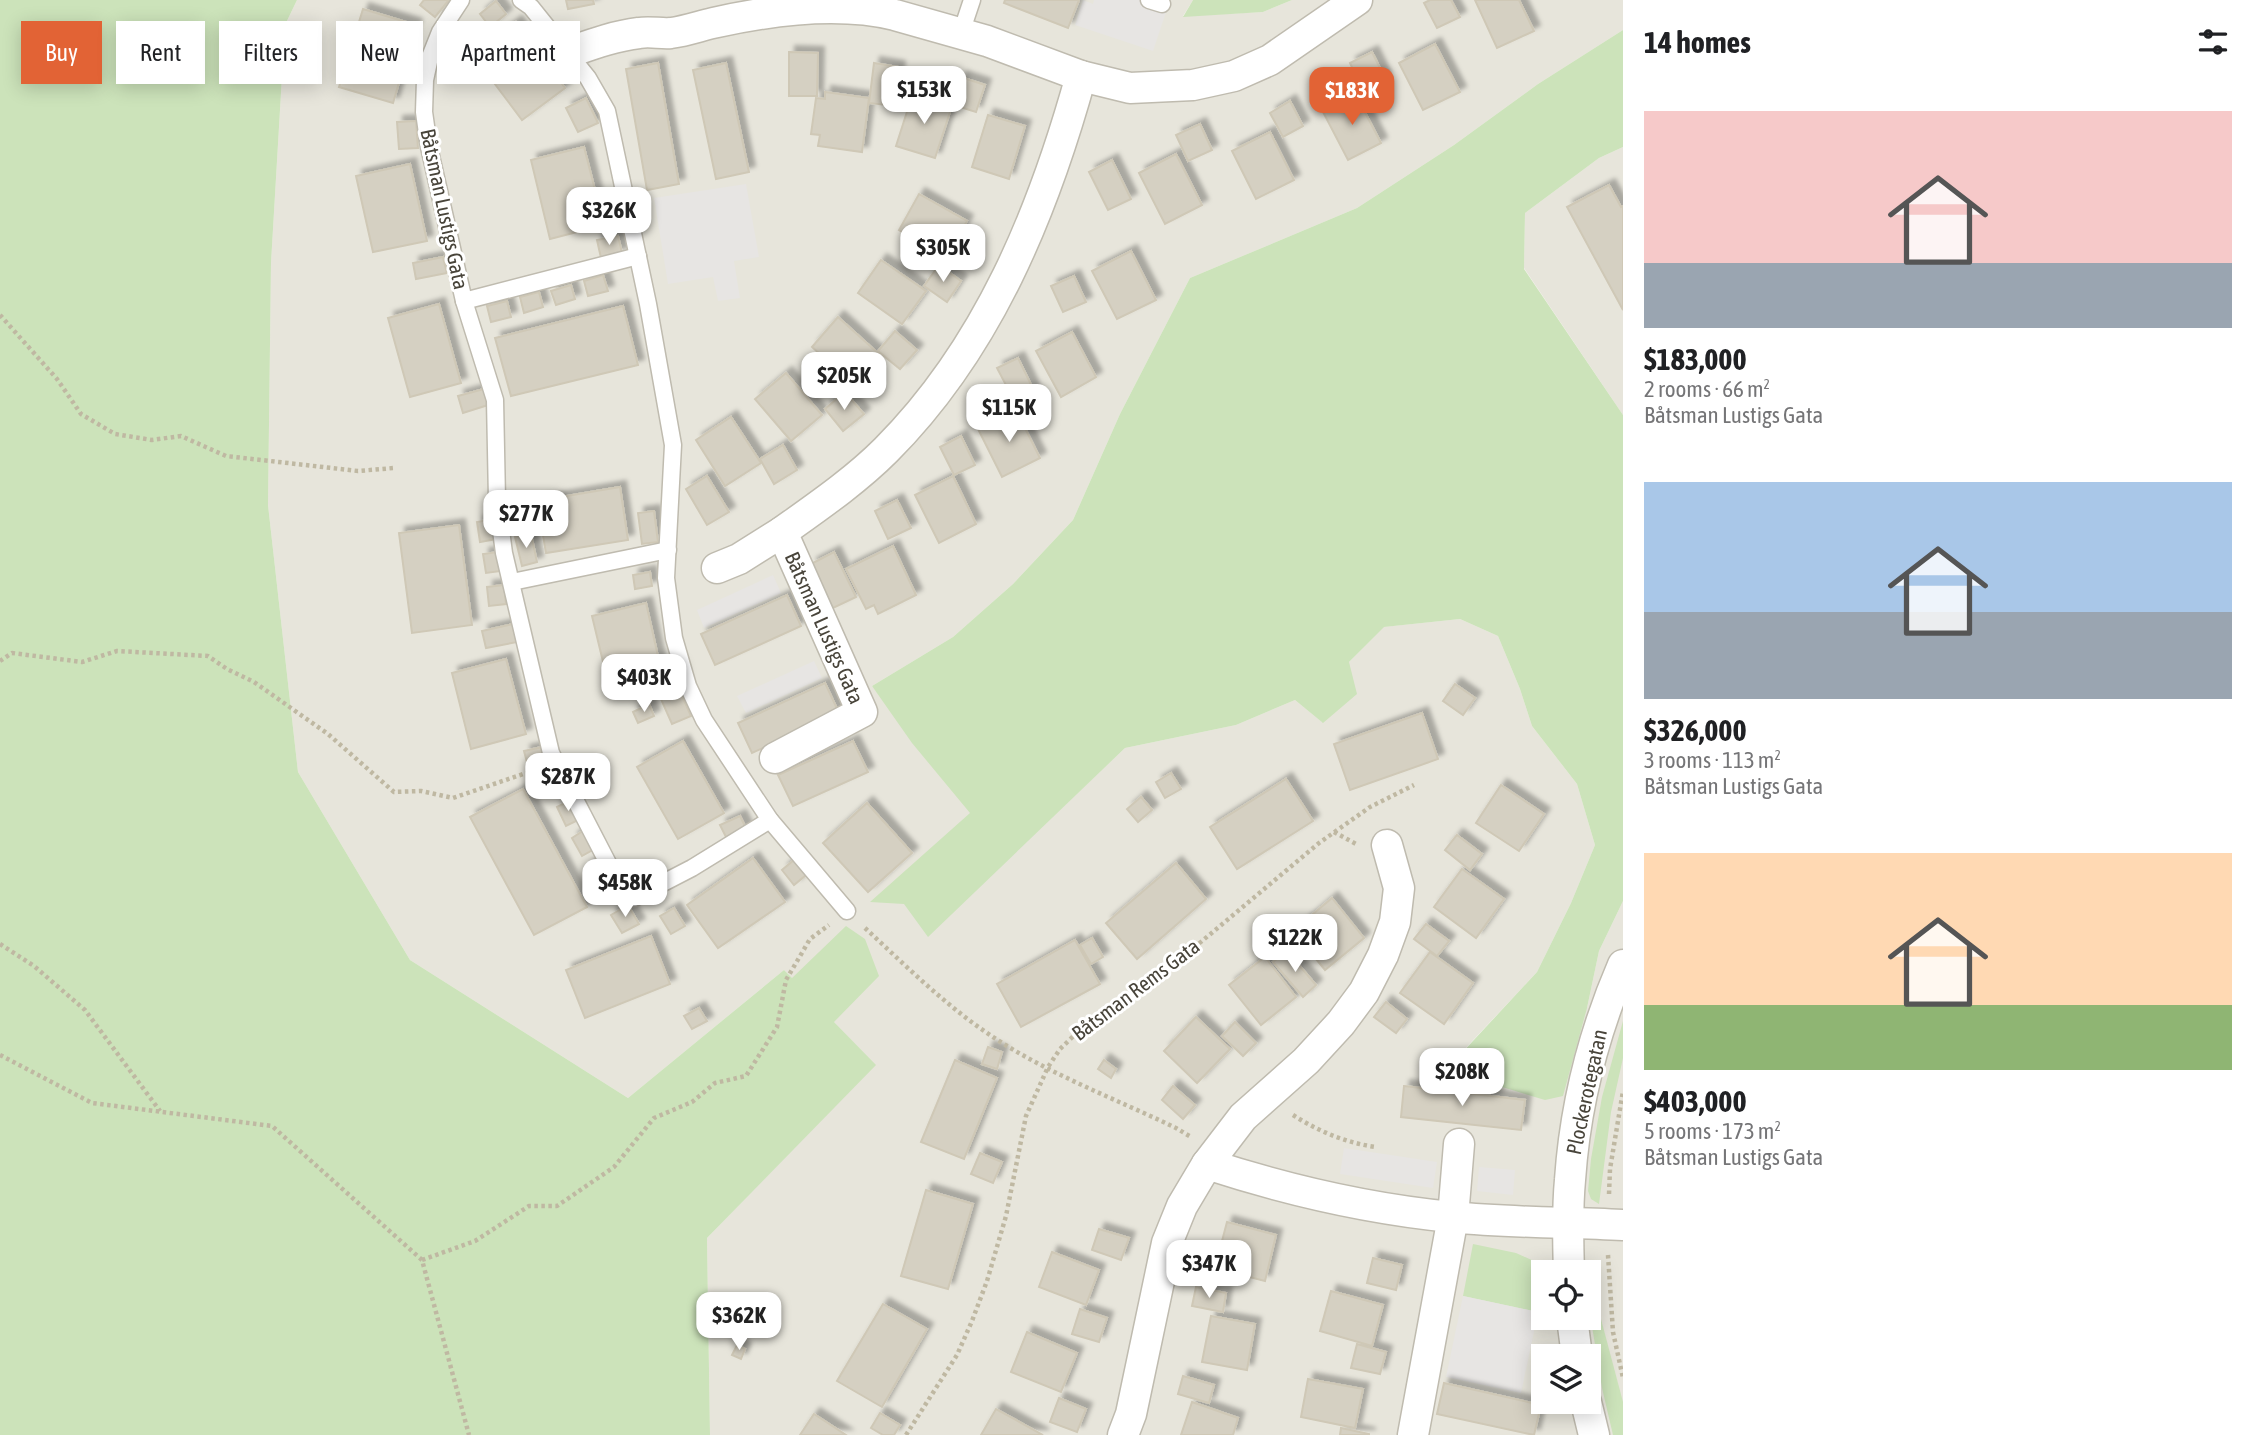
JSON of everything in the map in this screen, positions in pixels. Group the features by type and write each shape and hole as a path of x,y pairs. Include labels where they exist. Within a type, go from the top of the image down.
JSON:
{"street":[{"path":"580,48 602,40 641,32 670,33 787,11 817,9 883,12 961,33 1081,76 1130,88 1193,85 1234,76 1270,60 1357,0"},
{"name":"Båtsman Lustigs Gata","path":"717,568 739,559 782,532 837,491 885,450 927,405 988,317 1028,232 1060,147 1081,76"},
{"name":"Båtsman Lustigs Gata","path":"775,758 862,712 782,532"},
{"path":"1123,1435 1131,1414 1167,1243 1182,1206 1211,1158 1243,1116 1306,1061 1341,1023 1364,992 1383,955 1395,922 1399,888 1387,845"},
{"name":"Plockerotegatan","path":"1569,1260 1570,1180 1577,1126 1592,1053 1623,965"},
{"path":"1413,1435 1453,1217 1459,1144"},
{"path":"1211,1158 1250,1178 1350,1203 1453,1217 1623,1225"},
{"path":"1589,1414 1594,1435"}],"lane":[{"name":"Båtsman Lustigs Gata","path":"461,0 440,32 430,57 425,80 424,112 431,160 464,301 495,400 498,500 504,553 551,753 626,898 634,898 692,868 770,820"},
{"path":"521,0 543,21"},
{"path":"961,33 972,0"},
{"path":"580,68 607,111 638,256 673,444 666,578 674,638 688,686 704,720 770,820 847,911"},
{"name":"Båtsman Lustigs Gata","path":"464,301 638,256"},
{"path":"512,582 668,550"}],"path":[{"path":"0,315 57,379 81,414 115,434 152,440 181,436 226,456 358,471 394,468"},
{"path":"0,661 12,653 82,662 117,651 208,656 254,682 328,734 394,792 421,791 453,798 556,763"},
{"name":"Båtsman Rems Gata","path":"906,1435 957,1355 972,1321 1003,1227 1026,1116 1048,1067 1073,1034 1171,967 1319,843 1370,807 1414,785"},
{"path":"422,1260 475,1241 529,1206 557,1206 614,1167 654,1118 692,1102 715,1083 746,1076 777,1027 786,980 810,939 847,911 937,993 990,1035 1048,1067 1177,1128 1211,1158"},
{"path":"0,944 34,966 85,1010 159,1111"},
{"path":"0,1055 92,1103 272,1126 422,1260 469,1435"},
{"path":"1267,1095 1282,1108 1322,1132 1376,1147"}],"shaded area":[{"path":"297,0 1193,0 1183,16 1263,12 1292,0 1623,0 1623,30 1538,84 1454,145 1357,208 1190,278 1120,414 1073,520 1013,584 953,637 872,686 1009,858 1125,748 1236,725 1295,700 1322,722 1349,662 1383,627 1460,619 1498,636 1532,726 1577,784 1595,845 1571,903 1537,972 1446,1069 1587,1008 1599,951 1623,901 1623,1435 710,1435 707,1238 875,1065 784,970 628,1098 410,960 298,772 268,505 271,263 282,84 322,84 322,21 287,21"},
{"path":"1083,0 1093,4 1094,0 1170,0 1153,51 1075,25"},
{"path":"1623,147 1623,415 1524,268 1525,213 1599,158"},
{"path":"746,184 759,257 734,261 740,298 718,301 713,277 668,284 654,198"},
{"path":"773,575 781,593 704,628 697,610"},
{"path":"814,661 822,678 746,713 737,696"},
{"path":"1344,1148 1437,1162 1433,1188 1340,1174"},
{"path":"1479,1167 1515,1170 1513,1195 1477,1191"},
{"path":"1463,1296 1531,1311 1531,1330 1534,1330 1521,1393 1446,1377"}],"green space":[{"path":"0,0 297,0 287,21 219,21 219,84 282,84 271,263 268,505 298,772 410,960 628,1098 784,970 792,978 846,926 865,939 879,976 834,1022 876,1065 707,1238 710,1435 0,1435"},
{"path":"1193,0 1292,0 1263,12 1183,17"},
{"path":"1623,30 1623,147 1599,158 1525,213 1524,269 1623,415 1623,901 1599,951 1563,1096 1545,1100 1446,1070 1537,972 1571,903 1595,845 1577,784 1532,726 1498,636 1460,619 1384,627 1349,662 1357,694 1323,723 1295,700 1236,725 1125,748 928,937 904,904 870,902 970,813 912,743 872,686 953,637 1013,584 1073,520 1120,414 1190,278 1357,208 1454,145 1538,84"},
{"path":"1623,1021 1623,1058 1611,1112 1599,1204 1591,1199 1588,1191 1591,1159 1602,1097"},
{"path":"1473,1244 1516,1253 1532,1260 1531,1311 1463,1296"},
{"path":"1601,1319 1623,1402 1623,1435 1613,1435 1601,1382 1601,1344 1595,1344 1593,1330 1601,1330"}],"building":[{"path":"424,0 449,0 435,17 420,5"},
{"path":"566,0 593,0 594,4 568,9"},
{"path":"1005,0 1079,0 1068,28 1004,3"},
{"path":"1430,0 1451,0 1460,17 1437,28 1424,3"},
{"path":"1475,0 1519,0 1534,31 1497,48"},
{"path":"496,1 506,14 497,21 485,21 480,14"},
{"path":"363,9 403,21 359,21"},
{"path":"1435,44 1460,92 1423,110 1399,63"},
{"path":"789,52 818,53 817,96 789,96"},
{"path":"1372,52 1385,78 1362,89 1350,63"},
{"path":"658,63 679,184 647,190 626,69"},
{"path":"726,63 749,172 716,179 693,70"},
{"path":"874,63 899,67 894,106 869,103"},
{"path":"961,77 985,85 976,112 951,104"},
{"path":"340,84 399,84 393,103 339,87"},
{"path":"495,84 562,84 565,88 522,120"},
{"path":"825,92 869,98 862,152 818,146 820,135 811,134 816,98 825,99"},
{"path":"913,93 952,106 935,158 896,146"},
{"path":"1356,95 1381,143 1348,160 1323,112"},
{"path":"586,98 598,123 578,132 566,108"},
{"path":"1290,101 1303,126 1283,137 1270,113"},
{"path":"988,115 1025,126 1009,179 972,167"},
{"path":"416,121 418,148 399,149 397,122"},
{"path":"1200,124 1212,150 1188,161 1176,135"},
{"path":"1270,132 1294,180 1256,199 1232,151"},
{"path":"584,147 604,225 550,239 531,160"},
{"path":"1176,154 1202,205 1165,224 1139,173"},
{"path":"1112,160 1131,199 1108,210 1089,172"},
{"path":"410,164 427,241 373,252 356,176"},
{"path":"1609,185 1621,207 1623,206 1623,310 1567,207"},
{"path":"919,194 967,221 947,257 899,230"},
{"path":"618,236 622,253 601,258 597,240"},
{"path":"1131,251 1156,300 1117,319 1092,271"},
{"path":"443,257 447,273 416,279 413,263"},
{"path":"881,260 926,291 902,324 858,293"},
{"path":"939,265 961,281 947,302 924,286"},
{"path":"603,275 608,291 588,296 584,281"},
{"path":"1074,276 1086,302 1063,312 1051,286"},
{"path":"571,285 575,299 556,305 551,291"},
{"path":"539,292 543,307 524,313 520,297"},
{"path":"507,301 511,317 491,322 487,306"},
{"path":"439,304 461,383 410,397 388,318"},
{"path":"623,306 638,365 511,396 495,338"},
{"path":"838,317 880,355 853,384 812,347"},
{"path":"895,331 917,350 900,369 878,351"},
{"path":"1072,332 1096,377 1061,397 1036,351"},
{"path":"1018,358 1038,399 1018,408 997,368"},
{"path":"786,373 822,415 791,441 755,399"},
{"path":"484,389 488,405 463,413 458,396"},
{"path":"845,392 864,414 843,431 825,409"},
{"path":"1016,410 1040,458 1002,477 978,429"},
{"path":"731,417 761,463 725,486 696,440"},
{"path":"961,436 975,465 954,475 940,447"},
{"path":"783,445 797,470 774,484 760,459"},
{"path":"707,476 729,512 707,525 686,489"},
{"path":"953,476 976,524 939,543 915,495"},
{"path":"620,487 628,540 546,553 537,501"},
{"path":"897,500 911,528 888,539 875,511"},
{"path":"654,511 658,542 642,544 638,513"},
{"path":"494,519 497,539 480,542 477,522"},
{"path":"459,525 472,625 412,633 399,533"},
{"path":"531,534 537,562 522,566 515,537"},
{"path":"893,546 916,595 878,614 874,605 866,609 846,569"},
{"path":"498,552 501,571 486,573 483,554"},
{"path":"834,552 856,597 833,608 811,564"},
{"path":"650,572 652,586 635,589 633,575"},
{"path":"504,585 506,604 489,606 487,587"},
{"path":"787,595 801,626 715,665 701,634"},
{"path":"646,603 664,683 611,695 592,616"},
{"path":"513,624 517,642 486,648 482,631"},
{"path":"506,659 526,734 471,749 452,673"},
{"path":"825,683 839,713 752,753 738,723"},
{"path":"1455,684 1475,698 1463,715 1443,701"},
{"path":"679,689 691,716 672,724 660,697"},
{"path":"649,704 654,716 638,723 633,712"},
{"path":"1422,713 1438,759 1350,790 1334,744"},
{"path":"683,741 724,813 678,839 637,767"},
{"path":"853,741 868,772 793,806 778,775"},
{"path":"542,747 546,762 528,766 524,751"},
{"path":"554,771 564,788 551,797 541,780"},
{"path":"1171,773 1181,789 1165,798 1156,782"},
{"path":"1286,779 1313,821 1237,869 1210,827"},
{"path":"1501,785 1544,814 1519,851 1476,823"},
{"path":"523,789 587,907 534,935 470,817"},
{"path":"1141,797 1152,810 1138,822 1127,809"},
{"path":"571,800 580,819 566,826 557,807"},
{"path":"867,803 912,853 868,892 823,843"},
{"path":"740,816 747,830 727,839 720,825"},
{"path":"586,829 596,848 582,856 572,838"},
{"path":"1457,835 1482,854 1470,870 1445,850"},
{"path":"601,858 610,875 597,883 587,866"},
{"path":"753,858 785,902 718,948 687,905"},
{"path":"794,860 806,875 794,885 782,870"},
{"path":"1176,863 1206,899 1137,959 1106,923"},
{"path":"1462,869 1504,899 1476,938 1434,907"},
{"path":"1332,898 1364,938 1325,970 1293,931"},
{"path":"628,905 639,924 622,933 611,915"},
{"path":"674,908 685,926 671,934 660,916"},
{"path":"1426,924 1449,941 1437,956 1414,939"},
{"path":"651,936 670,984 585,1018 566,970"},
{"path":"1092,938 1103,957 1091,964 1080,945"},
{"path":"1075,940 1100,984 1021,1027 997,984"},
{"path":"1287,951 1316,985 1303,997 1273,962"},
{"path":"1430,952 1473,983 1444,1024 1400,993"},
{"path":"1265,957 1296,997 1261,1025 1229,985"},
{"path":"1386,1002 1407,1019 1396,1033 1374,1017"},
{"path":"699,1008 707,1021 692,1029 684,1016"},
{"path":"1196,1017 1230,1049 1197,1083 1164,1051"},
{"path":"1235,1022 1256,1043 1243,1056 1222,1036"},
{"path":"988,1047 1002,1052 997,1069 982,1064"},
{"path":"955,1060 997,1078 964,1159 921,1142"},
{"path":"1104,1060 1116,1069 1111,1078 1098,1069"},
{"path":"1173,1086 1195,1105 1183,1119 1162,1100"},
{"path":"1404,1086 1525,1100 1521,1130 1401,1117"},
{"path":"980,1153 1002,1162 993,1183 971,1174"},
{"path":"926,1190 973,1204 948,1289 901,1276"},
{"path":"1227,1222 1276,1235 1265,1281 1215,1268"},
{"path":"1099,1229 1129,1238 1121,1260 1092,1250"},
{"path":"1052,1252 1099,1270 1086,1305 1039,1287"},
{"path":"1373,1258 1402,1265 1396,1290 1367,1283"},
{"path":"1196,1287 1226,1293 1223,1312 1192,1306"},
{"path":"1331,1291 1383,1305 1372,1346 1320,1331"},
{"path":"883,1304 927,1329 882,1407 837,1381"},
{"path":"1080,1309 1107,1318 1099,1342 1072,1334"},
{"path":"1211,1316 1255,1324 1247,1370 1202,1362"},
{"path":"1027,1332 1077,1353 1061,1392 1011,1372"},
{"path":"1357,1344 1386,1352 1380,1374 1351,1368"},
{"path":"737,1345 745,1349 741,1359 732,1355"},
{"path":"1183,1376 1214,1385 1209,1403 1178,1394"},
{"path":"1308,1379 1363,1389 1355,1428 1301,1417"},
{"path":"1444,1383 1531,1403 1531,1414 1539,1414 1534,1435 1437,1414"},
{"path":"1059,1398 1086,1409 1077,1432 1050,1422"},
{"path":"1192,1402 1238,1418 1233,1435 1181,1435"},
{"path":"996,1409 1043,1435 981,1435"},
{"path":"880,1413 900,1425 894,1435 883,1435 871,1428"},
{"path":"814,1414 846,1435 800,1435"},
{"path":"1341,1428 1369,1434 1369,1435 1340,1435"}]}
